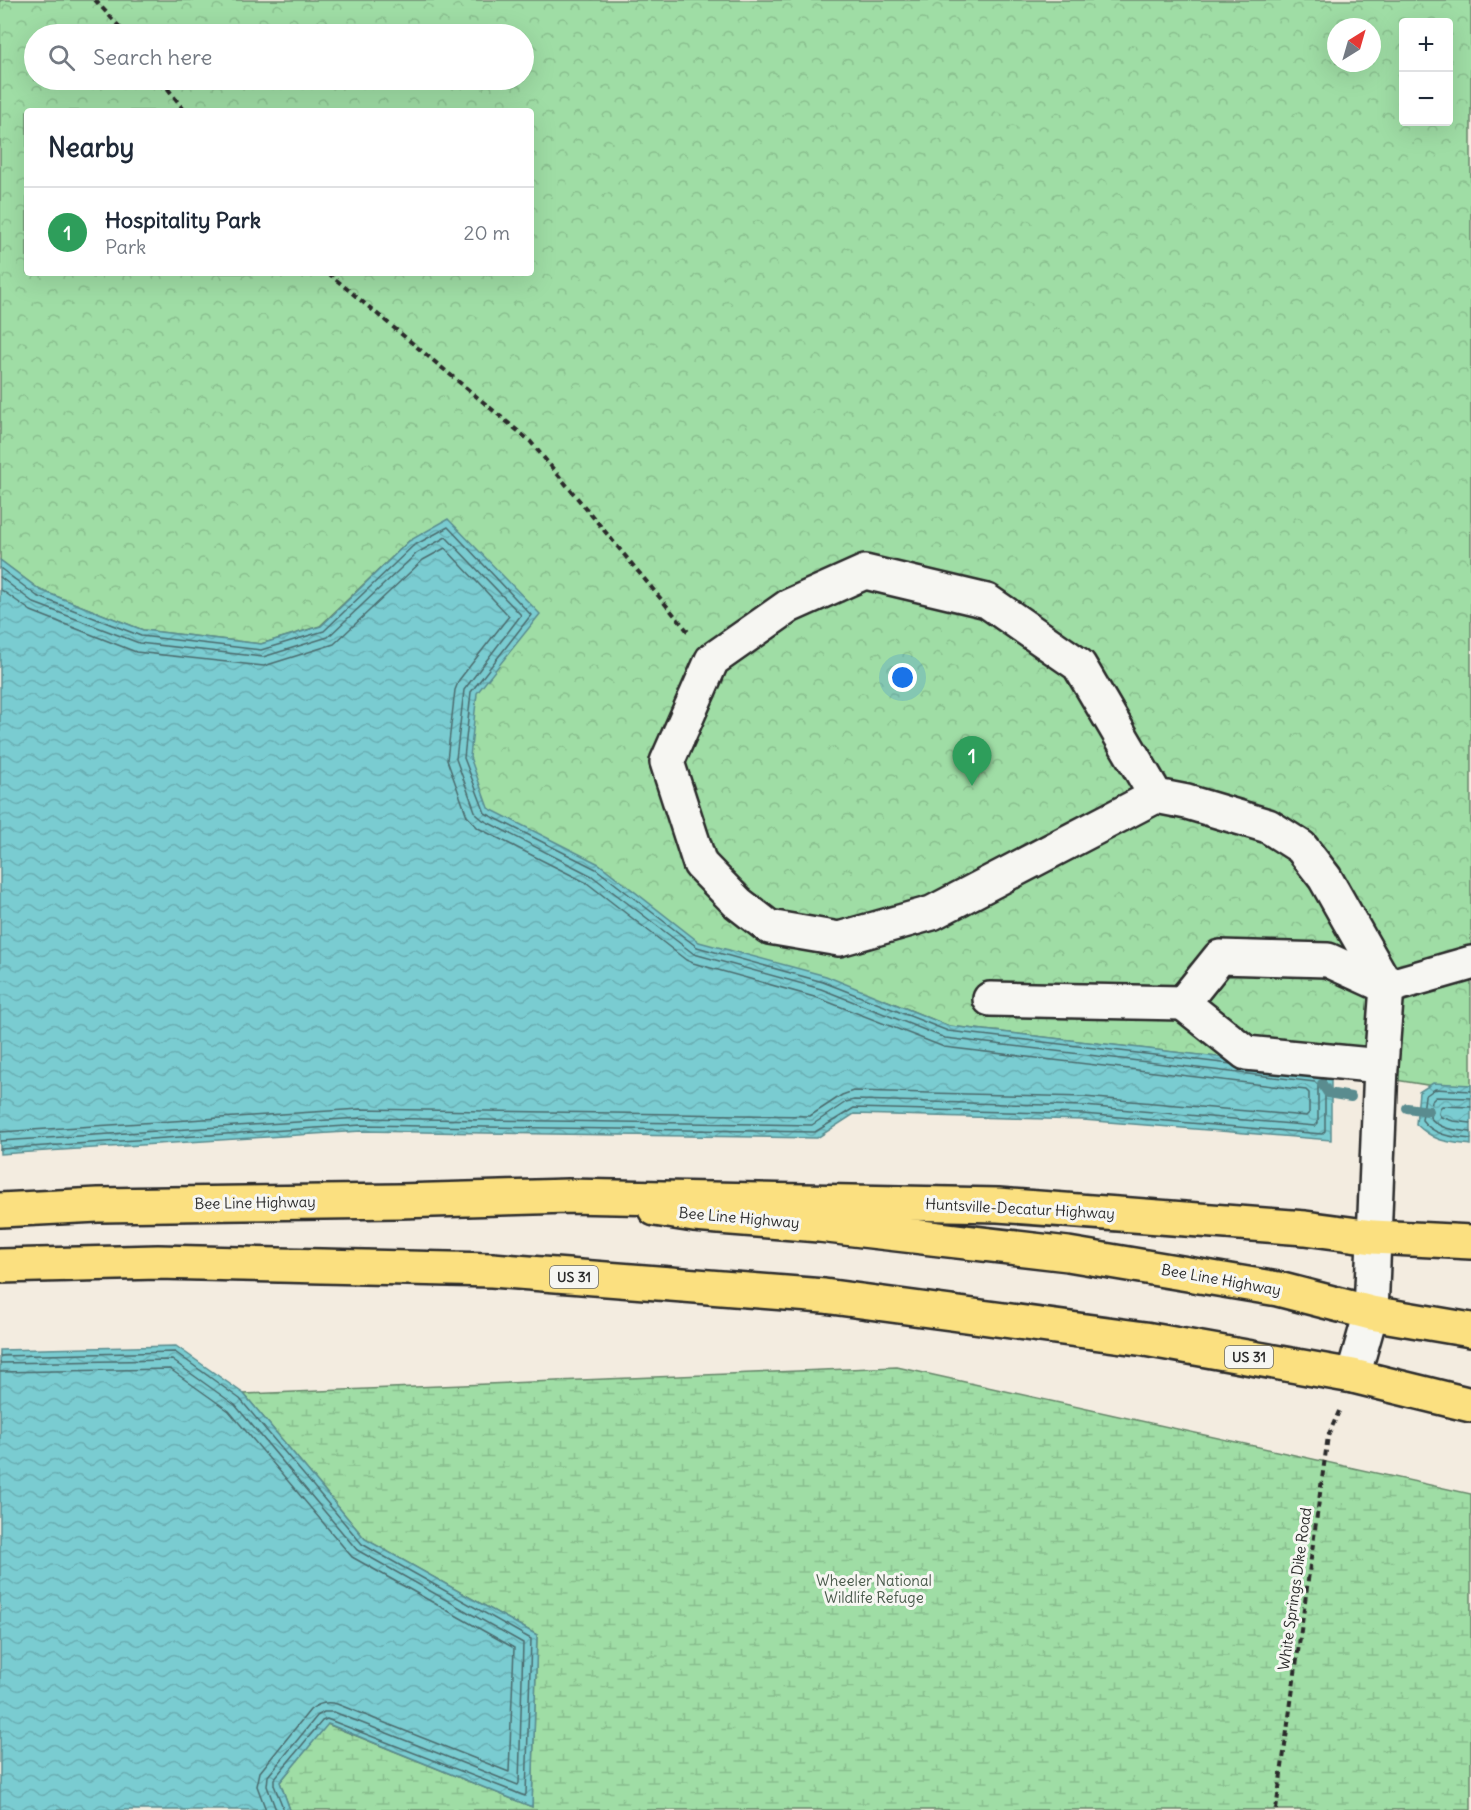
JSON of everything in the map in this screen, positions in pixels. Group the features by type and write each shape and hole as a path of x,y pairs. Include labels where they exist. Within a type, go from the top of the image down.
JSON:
{"main road":[{"name":"Huntsville-Decatur Highway","path":"568,1196 998,1205 1305,1228 1373,1237 1471,1242"},
{"name":"Bee Line Highway","path":"0,1210 98,1205 568,1196 694,1215 819,1225 1068,1254 1278,1289 1371,1313 1471,1330"},
{"name":"US 31","path":"0,1266 158,1262 492,1270 800,1294 1145,1339 1353,1376 1471,1405"}],"lane":[{"path":"1156,796 1079,665 987,601 865,572 789,606 712,660 667,762 700,864 738,903 769,927 839,939 932,913 1156,796 1187,802 1268,826 1301,847 1325,878 1387,987 1381,1066 1371,1313 1353,1376"},
{"path":"1183,1003 1220,957 1328,960 1387,987 1471,963"},
{"path":"990,999 1183,1003 1246,1053 1381,1066"}],"path":[{"path":"95,0 117,24"},
{"path":"169,90 183,108"},
{"path":"332,276 530,441 712,660"},
{"name":"White Springs Dike Road","path":"1276,1810 1328,1437 1353,1376"}],"green space":[{"path":"0,0 1471,0 1471,1092 1346,1072 949,1026 888,1001 825,981 698,951 482,813 409,541 320,626 261,644 143,630 40,590 0,560"},
{"name":"Wheeler National Wildlife Refuge","path":"897,1367 1471,1494 1471,1810 290,1810 280,1782 327,1724 532,1807 537,1635 365,1539 244,1394"}],"water":[{"path":"448,519 540,614 477,693 470,757 488,808 599,864 699,942 826,976 949,1026 1331,1070 1331,1140 1083,1120 854,1114 817,1138 361,1131 0,1154 0,560 40,590 143,630 261,644 321,626 409,541"},
{"path":"1433,1083 1471,1085 1471,1145 1441,1140 1416,1124 1419,1092"},
{"path":"176,1346 244,1394 365,1539 537,1635 532,1807 328,1724 280,1782 290,1810 0,1810 0,1350"}],"waterway":[{"path":"1322,1084 1328,1093 1351,1097"},
{"path":"1407,1108 1429,1111"}],"place":[{"name":"Hospitality Park","path":"972,786"}]}
